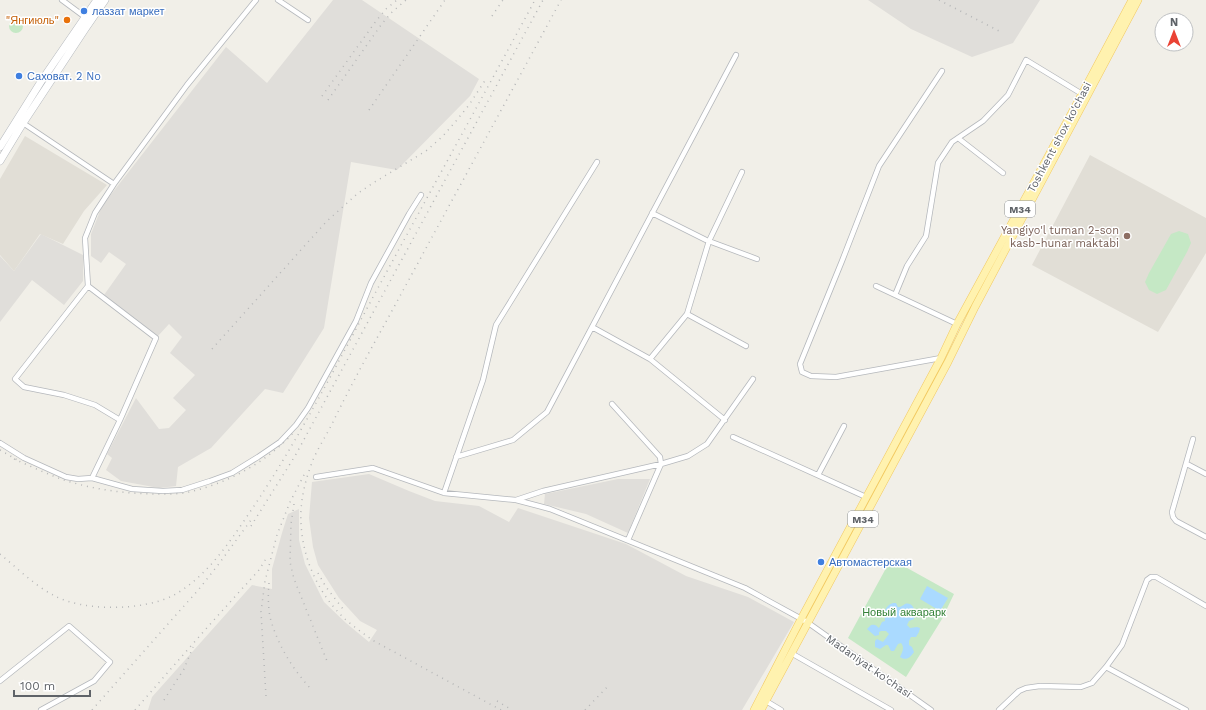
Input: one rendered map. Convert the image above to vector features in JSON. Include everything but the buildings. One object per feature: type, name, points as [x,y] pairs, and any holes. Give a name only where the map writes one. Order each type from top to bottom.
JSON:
[{"type":"main road","points":[[0,161],[20,121],[97,0]]},
{"type":"main road","points":[[0,147],[105,0]]},
{"type":"main road","name":"Toshkent shox ko'chasi","points":[[941,358],[957,324],[1132,0]]},
{"type":"main road","name":"Toshkent shox ko'chasi","points":[[804,620],[948,362],[975,307],[1138,0]]},
{"type":"main road","name":"M34","points":[[754,710],[804,620],[866,497],[941,358]]},
{"type":"main road","name":"M34","points":[[761,710],[791,653],[804,620]]},
{"type":"street","points":[[62,0],[85,17]]},
{"type":"street","points":[[120,420],[95,405],[64,395],[24,387],[15,379],[88,286],[86,238],[95,213],[114,184],[187,85],[256,0]]},
{"type":"street","points":[[278,0],[308,20]]},
{"type":"street","points":[[456,457],[513,440],[547,412],[736,55]]},
{"type":"street","points":[[895,295],[907,266],[926,236],[938,163],[952,142],[983,121],[1008,95],[1026,60],[1082,94]]},
{"type":"street","points":[[941,358],[836,377],[811,376],[802,372],[800,364],[879,166],[942,71]]},
{"type":"street","points":[[20,121],[114,184]]},
{"type":"street","points":[[958,138],[1003,173]]},
{"type":"street","points":[[444,493],[483,380],[496,325],[597,162]]},
{"type":"street","points":[[650,359],[687,314],[709,241],[742,172]]},
{"type":"street","points":[[0,444],[24,458],[66,477],[78,480],[92,478],[132,488],[163,491],[182,490],[232,473],[280,442],[296,425],[308,408],[356,321],[371,283],[421,195]]},
{"type":"street","points":[[652,213],[709,241],[757,260]]},
{"type":"street","points":[[88,286],[156,338],[120,420],[92,478]]},
{"type":"street","points":[[876,286],[957,324]]},
{"type":"street","points":[[687,314],[746,346]]},
{"type":"street","points":[[592,327],[650,359],[724,420]]},
{"type":"street","points":[[316,477],[373,468],[444,493],[516,500],[543,491],[661,464],[688,456],[707,444],[753,379]]},
{"type":"street","points":[[612,404],[660,457],[661,464],[628,540]]},
{"type":"street","points":[[818,475],[844,426]]},
{"type":"street","points":[[733,437],[866,497]]},
{"type":"street","points":[[1193,439],[1172,512],[1176,521],[1206,537]]},
{"type":"street","points":[[1187,464],[1206,474]]},
{"type":"street","name":"Madaniyat ko'chasi","points":[[516,500],[550,509],[745,588],[804,620],[931,710]]},
{"type":"street","points":[[999,710],[1019,691],[1026,688],[1040,686],[1080,687],[1092,683],[1122,645],[1148,580],[1151,577],[1156,577],[1206,606]]},
{"type":"street","points":[[0,681],[69,626],[110,662],[94,681],[41,710]]},
{"type":"street","points":[[791,653],[891,710]]},
{"type":"street","points":[[1106,667],[1186,710]]},
{"type":"street","points":[[766,701],[781,710]]},
{"type":"shaded area","points":[[333,0],[362,0],[479,79],[470,96],[397,170],[351,162],[324,328],[283,393],[265,389],[211,448],[178,467],[176,486],[159,488],[121,481],[106,470],[112,458],[107,454],[136,398],[159,429],[169,428],[186,410],[173,398],[195,375],[170,353],[182,337],[169,324],[158,336],[104,295],[126,264],[109,252],[101,263],[91,256],[91,234],[102,206],[226,47],[267,83]]},
{"type":"shaded area","points":[[868,0],[1040,0],[1013,43],[972,57],[911,29]]},
{"type":"shaded area","points":[[25,136],[107,185],[84,211],[63,244],[40,234],[14,271],[0,255],[0,179]]},
{"type":"shaded area","name":"Yangiyo'l tuman 2-son kasb-hunar maktabi","points":[[1090,155],[1206,218],[1206,253],[1158,332],[1032,265]]},
{"type":"shaded area","points":[[41,234],[83,255],[83,281],[64,305],[32,280],[0,322],[0,256],[14,271]]},
{"type":"shaded area","points":[[369,474],[435,501],[479,506],[509,522],[518,508],[626,544],[686,576],[748,597],[794,622],[742,710],[148,710],[152,697],[252,585],[272,589],[272,569],[288,514],[299,509],[299,540],[305,564],[324,602],[369,642],[377,630],[360,621],[339,598],[318,565],[313,547],[309,518],[312,482]]},
{"type":"shaded area","points":[[618,479],[650,479],[628,533],[586,514],[544,504],[545,494]]},
{"type":"green space","points":[[16,19],[21,21],[23,26],[21,31],[16,33],[11,31],[9,26],[11,21]]},
{"type":"green space","points":[[1179,231],[1188,234],[1191,243],[1166,290],[1157,294],[1149,290],[1145,282],[1171,234]]},
{"type":"green space","name":"Новый акварарк","points":[[891,559],[954,594],[942,619],[906,677],[848,638]]},
{"type":"water","points":[[927,586],[948,598],[940,611],[920,599]]},
{"type":"water","points":[[893,603],[896,603],[898,607],[905,604],[910,604],[914,608],[915,614],[914,619],[909,621],[907,625],[910,628],[920,628],[916,637],[911,637],[909,641],[909,645],[912,647],[914,652],[906,659],[900,657],[903,648],[901,643],[898,644],[894,651],[891,651],[888,645],[880,649],[875,647],[875,641],[877,639],[883,642],[889,634],[886,631],[881,631],[879,632],[879,635],[875,636],[867,629],[871,625],[875,625],[879,628],[882,622],[885,621],[886,608]]},
{"type":"railway","points":[[322,96],[376,21],[386,9],[397,0]]},
{"type":"railway","points":[[328,100],[381,25],[391,13],[406,0]]},
{"type":"railway","points":[[369,110],[445,0]]},
{"type":"railway","points":[[492,16],[503,0]]},
{"type":"railway","points":[[0,554],[32,581],[53,595],[66,601],[97,607],[130,607],[161,600],[174,595],[186,587],[208,568],[227,545],[269,484],[300,432],[535,0]]},
{"type":"railway","points":[[251,526],[295,456],[543,0]]},
{"type":"railway","points":[[501,710],[374,641],[355,628],[334,608],[317,583],[306,555],[301,525],[302,497],[317,451],[561,0]]},
{"type":"railway","points":[[939,0],[1001,32]]},
{"type":"railway","points":[[212,349],[326,222],[357,194],[426,151],[443,136],[469,105],[486,79]]},
{"type":"railway","points":[[14,459],[58,478],[112,491],[160,494],[184,493],[215,484],[244,471],[271,453],[294,432]]},
{"type":"railway","points":[[0,450],[19,461]]},
{"type":"railway","points":[[266,696],[261,612],[265,581],[277,535],[290,502],[305,473]]},
{"type":"railway","points":[[294,504],[291,524],[290,562],[294,579],[327,661]]},
{"type":"railway","points":[[92,710],[199,589],[251,520]]},
{"type":"railway","points":[[135,710],[259,570],[267,557]]},
{"type":"railway","points":[[318,573],[326,587],[343,609]]},
{"type":"railway","points":[[269,583],[269,613],[273,627],[291,664],[310,688]]},
{"type":"railway","points":[[164,700],[184,669],[193,647]]},
{"type":"railway","points":[[585,710],[610,684]]},
{"type":"railway","points":[[497,701],[512,710]]},
{"type":"place","name":"лаззат маркет","points":[[84,11]]},
{"type":"place","name":"\"Янгиюль\"","points":[[67,20]]},
{"type":"place","name":"Саховат. 2 No","points":[[19,76]]},
{"type":"place","name":"Yangiyo'l tuman 2-son kasb-hunar maktabi","points":[[1127,236]]},
{"type":"place","name":"Автомастерская","points":[[821,562]]}]
